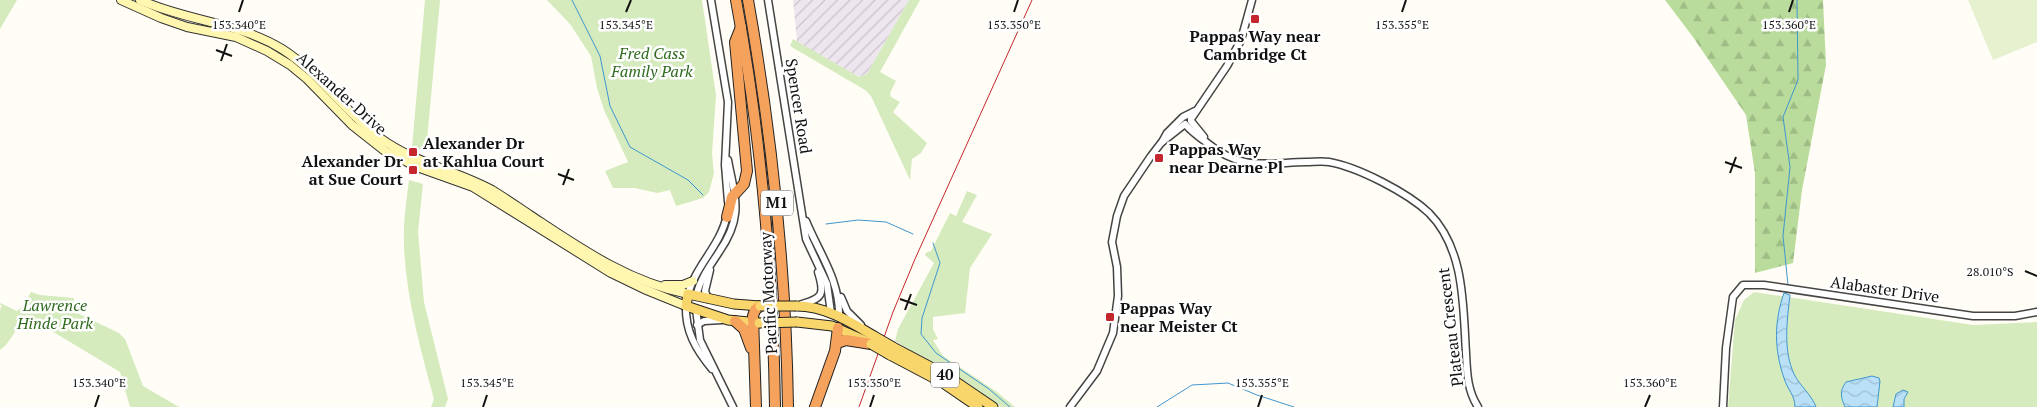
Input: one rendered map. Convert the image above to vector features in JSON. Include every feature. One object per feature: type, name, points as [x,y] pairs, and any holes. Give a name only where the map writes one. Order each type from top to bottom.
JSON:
[{"type":"highway","name":"Pacific Motorway","points":[[736,0],[760,156],[767,226],[774,324],[775,407]]},
{"type":"highway","name":"Pacific Motorway","points":[[748,0],[773,160],[781,252],[788,407]]},
{"type":"highway","points":[[727,218],[732,197],[745,183],[747,171],[735,42],[741,26]]},
{"type":"highway","points":[[756,407],[753,356],[756,323],[754,312],[760,306]]},
{"type":"highway","points":[[731,320],[744,329],[753,356]]},
{"type":"highway","points":[[815,407],[837,342],[838,328]]},
{"type":"highway","points":[[837,342],[872,338]]},
{"type":"main road","name":"Alexander Drive","points":[[121,0],[161,18],[187,27],[236,37],[267,51],[307,79],[352,125],[386,150],[417,167],[473,187],[611,273],[653,293],[696,309]]},
{"type":"main road","name":"Alexander Drive","points":[[140,0],[176,14],[250,33],[281,49],[314,74],[363,124],[395,148],[420,161],[468,178],[495,192],[593,256],[641,280],[692,295]]},
{"type":"main road","points":[[641,280],[674,286],[684,285],[693,281]]},
{"type":"main road","points":[[686,306],[692,295]]},
{"type":"main road","points":[[692,295],[696,309]]},
{"type":"main road","name":"40","points":[[692,295],[760,306],[812,307],[835,314],[978,407]]},
{"type":"main road","name":"40","points":[[696,309],[731,320],[756,323],[820,323],[872,338]]},
{"type":"main road","points":[[835,314],[838,328]]},
{"type":"main road","name":"40","points":[[892,351],[946,375],[993,407]]},
{"type":"street","points":[[692,295],[693,281],[721,235],[727,218],[728,201],[725,168],[728,102],[712,0]]},
{"type":"street","points":[[1070,406],[1097,371],[1113,333],[1118,296],[1112,242],[1117,216],[1124,196],[1167,133],[1187,121],[1200,107],[1227,66],[1242,40],[1252,0]]},
{"type":"street","name":"Spencer Road","points":[[769,1],[806,239],[827,284],[835,314]]},
{"type":"street","name":"Plateau Crescent","points":[[1187,121],[1212,148],[1225,156],[1244,163],[1328,162],[1350,168],[1400,192],[1415,201],[1430,214],[1445,234],[1454,254],[1462,292],[1468,383],[1478,407]]},
{"type":"street","points":[[692,295],[732,228],[736,193],[726,151]]},
{"type":"street","name":"Spencer Road","points":[[802,213],[836,285],[835,314]]},
{"type":"street","points":[[796,306],[816,300],[822,292],[820,278],[813,257]]},
{"type":"street","points":[[708,299],[705,290],[711,264]]},
{"type":"street","name":"Alabaster Drive","points":[[1723,407],[1726,348],[1734,295],[1743,285],[1749,284],[1973,316],[2015,316],[2037,312]]},
{"type":"street","points":[[836,285],[847,312],[872,338]]},
{"type":"street","points":[[686,306],[687,324],[693,343],[702,358],[718,376]]},
{"type":"street","points":[[696,309],[700,340],[733,407]]},
{"type":"street","points":[[697,325],[704,321],[731,320]]},
{"type":"shaded area","points":[[793,0],[909,0],[867,74],[859,77],[797,42]]},
{"type":"green space","points":[[0,0],[17,0],[0,29]]},
{"type":"green space","points":[[425,0],[440,0],[426,151],[412,147]]},
{"type":"green space","name":"Fred Cass Family Park","points":[[547,0],[702,0],[716,95],[712,154],[714,173],[709,192],[703,198],[676,206],[670,190],[657,193],[635,188],[613,188],[605,171],[628,162],[604,110],[597,88],[591,56],[570,24]]},
{"type":"green space","points":[[909,0],[920,0],[880,72],[896,81],[890,93],[891,97],[900,102],[893,112],[927,143],[921,153],[912,159],[910,180],[871,96],[865,90],[790,46],[793,39],[859,77],[867,74]]},
{"type":"green space","points":[[1665,0],[1823,0],[1826,65],[1802,190],[1793,263],[1755,273],[1755,173],[1746,115],[1693,37]]},
{"type":"green space","points":[[1968,0],[2037,0],[2037,42],[1993,60]]},
{"type":"green space","points":[[409,180],[423,184],[418,232],[424,302],[448,399],[445,407],[431,407],[434,399],[417,335],[409,291],[404,248],[404,226]]},
{"type":"green space","points":[[967,191],[977,195],[962,222],[992,234],[970,268],[965,313],[933,317],[933,329],[938,339],[933,340],[943,356],[997,392],[1015,407],[1001,407],[968,383],[895,341],[898,329],[934,263],[925,255],[931,251],[950,213],[956,216]]},
{"type":"green space","name":"Lawrence Hinde Park","points":[[31,292],[40,295],[74,298],[73,311],[119,333],[125,339],[143,386],[179,407],[130,407],[120,372],[35,321],[17,329],[6,345],[0,350],[0,310],[2,305],[0,303],[17,311],[23,306]]},
{"type":"green space","points":[[1754,292],[1973,325],[2037,322],[2037,407],[1728,407],[1735,320],[1744,300]]},
{"type":"water","points":[[1784,293],[1790,295],[1787,335],[1788,355],[1796,378],[1816,407],[1795,407],[1794,399],[1785,382],[1777,346],[1778,314]]},
{"type":"water","points":[[1872,376],[1879,378],[1880,381],[1877,407],[1845,407],[1841,394],[1846,382]]},
{"type":"water","points":[[1903,390],[1908,392],[1904,399],[1904,407],[1893,407],[1896,394]]},
{"type":"waterway","points":[[572,0],[600,56],[610,106],[630,147],[688,180],[703,195]]},
{"type":"waterway","points":[[1788,285],[1783,236],[1790,167],[1783,117],[1798,80],[1797,0]]},
{"type":"waterway","points":[[826,224],[858,220],[886,222],[913,234]]},
{"type":"waterway","points":[[933,243],[940,263],[922,318],[921,334],[936,353],[989,389],[1010,407]]},
{"type":"waterway","points":[[1157,407],[1192,385],[1228,383],[1294,407]]},
{"type":"railway","points":[[859,407],[893,312],[915,259],[1032,0]]},
{"type":"place","name":"Pappas Way near Cambridge Ct","points":[[1255,19]]},
{"type":"place","name":"Alexander Dr at Kahlua Court","points":[[413,152]]},
{"type":"place","name":"Pappas Way near Dearne Pl","points":[[1159,158]]},
{"type":"place","name":"Alexander Dr at Sue Court","points":[[413,170]]},
{"type":"place","name":"Pappas Way near Meister Ct","points":[[1110,317]]}]
